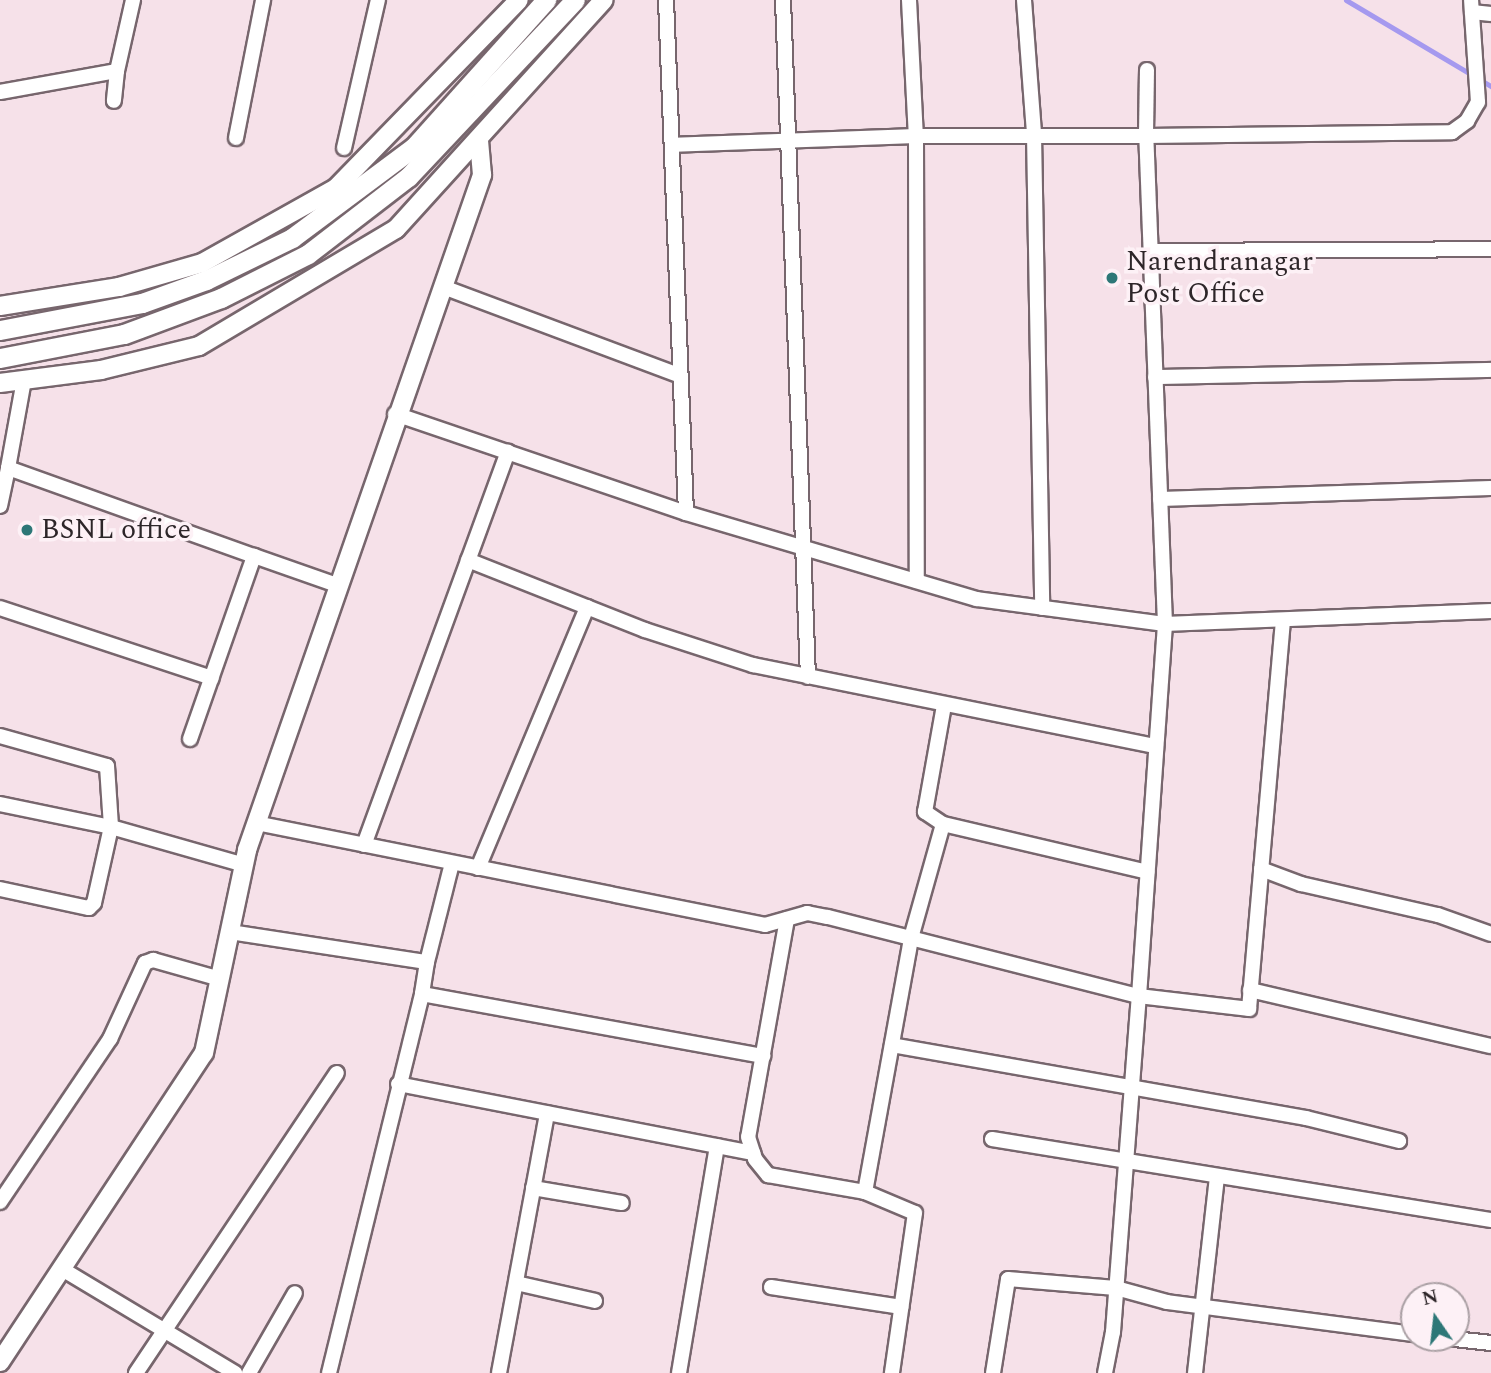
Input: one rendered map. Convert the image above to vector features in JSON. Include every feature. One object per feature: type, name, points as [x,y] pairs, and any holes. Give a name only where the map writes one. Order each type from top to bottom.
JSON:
[{"type":"main road","points":[[0,330],[142,303],[206,281],[292,238],[414,147],[546,0]]},
{"type":"main road","points":[[0,358],[124,334],[221,298],[308,254],[408,177],[575,0]]},
{"type":"street","points":[[114,101],[117,71],[133,0]]},
{"type":"street","points":[[236,138],[263,0]]},
{"type":"street","points":[[344,148],[378,0]]},
{"type":"street","points":[[0,306],[119,287],[202,263],[336,188],[519,0]]},
{"type":"street","points":[[0,383],[101,370],[199,346],[396,229],[480,142],[604,0]]},
{"type":"street","points":[[666,0],[675,145],[678,375],[686,513]]},
{"type":"street","points":[[783,0],[791,142],[808,677]]},
{"type":"street","points":[[909,0],[916,136],[917,581]]},
{"type":"street","points":[[1024,0],[1034,134],[1042,608]]},
{"type":"street","points":[[675,145],[1034,134],[1146,136],[1452,132],[1467,121],[1478,102],[1472,6],[1491,14]]},
{"type":"street","points":[[1105,1373],[1116,1288],[1165,624],[1146,136],[1147,70]]},
{"type":"street","points":[[0,92],[117,71]]},
{"type":"street","points":[[3,1352],[62,1269],[204,1053],[244,864],[256,823],[395,414],[482,175],[480,142]]},
{"type":"street","points":[[1151,251],[1491,249]]},
{"type":"street","points":[[443,287],[678,375]]},
{"type":"street","points":[[1155,377],[1491,370]]},
{"type":"street","points":[[0,506],[24,380]]},
{"type":"street","points":[[395,414],[686,513],[977,598],[1165,624],[1491,611]]},
{"type":"street","points":[[364,845],[508,452]]},
{"type":"street","points":[[8,468],[337,585]]},
{"type":"street","points":[[1160,499],[1491,488]]},
{"type":"street","points":[[190,739],[254,556]]},
{"type":"street","points":[[468,560],[587,607],[753,665],[1156,746]]},
{"type":"street","points":[[478,868],[587,607]]},
{"type":"street","points":[[0,608],[212,678]]},
{"type":"street","points":[[256,823],[765,925],[807,914],[1139,996],[1249,1009],[1283,620]]},
{"type":"street","points":[[944,705],[925,812],[943,824],[1147,872]]},
{"type":"street","points":[[0,736],[107,766],[111,827],[94,903],[89,908],[0,889]]},
{"type":"street","points":[[0,804],[111,827],[244,864]]},
{"type":"street","points":[[865,1192],[911,938],[943,824]]},
{"type":"street","points":[[329,1373],[452,863]]},
{"type":"street","points":[[1261,869],[1301,884],[1438,915],[1491,934]]},
{"type":"street","points":[[787,919],[748,1137],[753,1153],[768,1175],[865,1192],[915,1213],[892,1373]]},
{"type":"street","points":[[230,932],[427,962]]},
{"type":"street","points":[[0,1202],[110,1039],[145,963],[153,960],[220,979]]},
{"type":"street","points":[[1250,990],[1491,1046]]},
{"type":"street","points":[[422,993],[763,1056]]},
{"type":"street","points":[[892,1045],[1131,1090],[1306,1118],[1399,1141]]},
{"type":"street","points":[[136,1373],[337,1073]]},
{"type":"street","points":[[398,1084],[753,1153]]},
{"type":"street","points":[[499,1373],[547,1113]]},
{"type":"street","points":[[992,1139],[1126,1158],[1217,1176],[1491,1220]]},
{"type":"street","points":[[679,1373],[717,1146]]},
{"type":"street","points":[[1195,1373],[1217,1176]]},
{"type":"street","points":[[533,1188],[622,1203]]},
{"type":"street","points":[[62,1269],[235,1373]]},
{"type":"street","points":[[993,1373],[1008,1279],[1116,1288],[1202,1306],[1400,1332]]},
{"type":"street","points":[[516,1283],[595,1301]]},
{"type":"street","points":[[771,1287],[901,1307]]},
{"type":"street","points":[[249,1373],[295,1293]]},
{"type":"street","points":[[1470,1341],[1491,1343]]},
{"type":"waterway","points":[[1346,0],[1491,86]]},
{"type":"place","name":"Narendranagar Post Office","points":[[1112,278]]},
{"type":"place","name":"BSNL office","points":[[27,530]]}]
